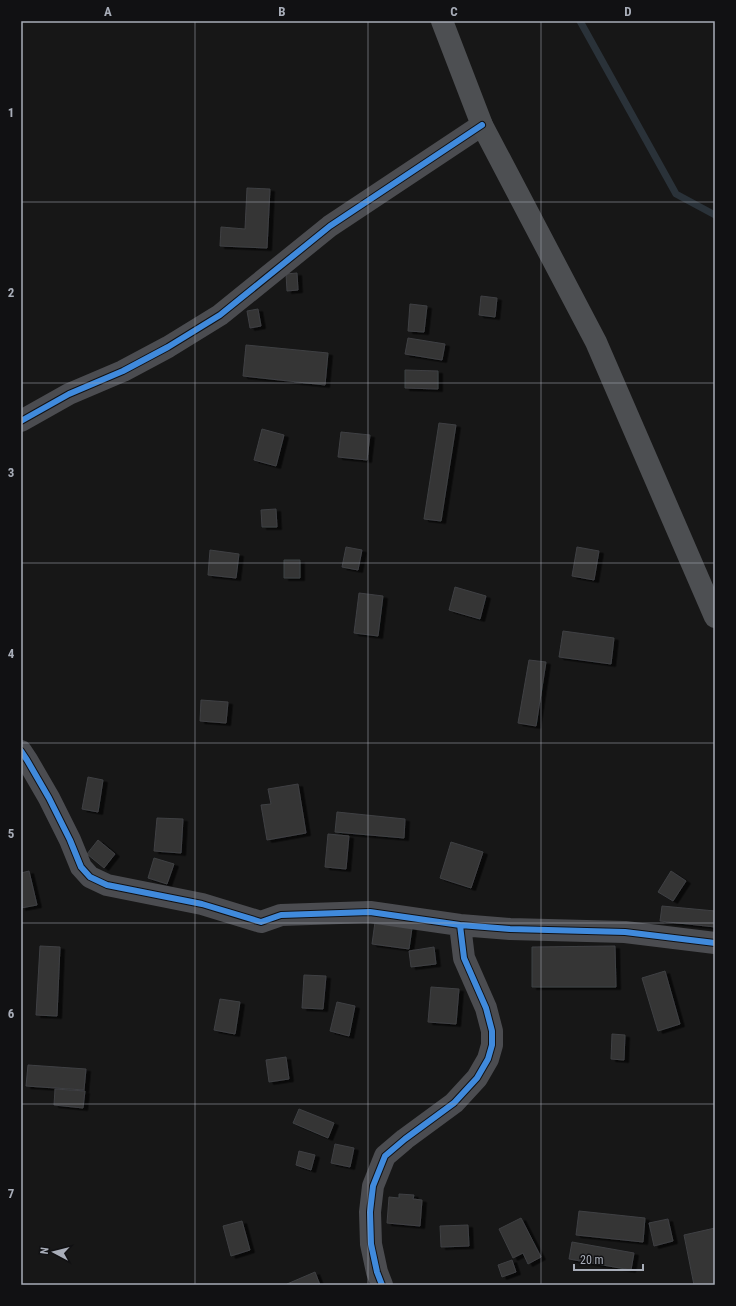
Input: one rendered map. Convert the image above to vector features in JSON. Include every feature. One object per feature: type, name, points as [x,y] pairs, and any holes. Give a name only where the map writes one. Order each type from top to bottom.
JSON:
[{"type":"main road","points":[[442,21],[482,125],[596,342],[715,617]]},
{"type":"street","points":[[21,421],[69,394],[123,371],[168,347],[220,315],[330,226],[482,125]]},
{"type":"street","points":[[21,751],[56,812],[81,867],[90,877],[107,885],[202,904],[261,922],[281,915],[370,912],[460,925],[510,929],[625,932],[715,943]]},
{"type":"street","points":[[382,1285],[377,1272],[371,1244],[370,1212],[373,1186],[385,1156],[405,1139],[454,1103],[477,1078],[488,1059],[492,1045],[492,1031],[486,1008],[464,958],[460,925]]},
{"type":"building","points":[[247,188],[270,189],[267,248],[220,246],[221,227],[245,229]]},
{"type":"building","points":[[297,273],[298,290],[287,291],[286,274]]},
{"type":"building","points":[[481,296],[497,298],[495,317],[479,315]]},
{"type":"building","points":[[410,304],[427,306],[424,332],[408,331]]},
{"type":"building","points":[[258,309],[261,326],[250,328],[247,311]]},
{"type":"building","points":[[408,338],[445,344],[442,360],[405,354]]},
{"type":"building","points":[[246,345],[328,353],[325,385],[243,376]]},
{"type":"building","points":[[405,370],[438,371],[438,389],[405,388]]},
{"type":"building","points":[[439,423],[456,425],[441,521],[424,519]]},
{"type":"building","points":[[262,429],[284,435],[276,466],[254,460]]},
{"type":"building","points":[[341,432],[370,435],[367,460],[338,457]]},
{"type":"building","points":[[276,509],[277,527],[262,527],[261,510]]},
{"type":"building","points":[[346,547],[362,550],[358,570],[342,567]]},
{"type":"building","points":[[577,547],[599,551],[594,580],[572,576]]},
{"type":"building","points":[[210,550],[239,554],[236,578],[208,575]]},
{"type":"building","points":[[284,560],[300,560],[300,578],[284,578]]},
{"type":"building","points":[[455,587],[486,596],[480,619],[449,610]]},
{"type":"building","points":[[359,593],[383,596],[378,636],[354,633]]},
{"type":"building","points":[[563,631],[614,638],[611,664],[559,657]]},
{"type":"building","points":[[529,660],[546,662],[536,726],[518,723]]},
{"type":"building","points":[[201,700],[228,702],[226,723],[200,721]]},
{"type":"building","points":[[88,777],[103,780],[98,812],[82,809]]},
{"type":"building","points":[[298,784],[306,833],[267,840],[261,805],[271,804],[268,789]]},
{"type":"building","points":[[337,812],[405,819],[404,838],[335,832]]},
{"type":"building","points":[[157,818],[183,819],[181,853],[154,851]]},
{"type":"building","points":[[328,834],[349,836],[346,869],[325,867]]},
{"type":"building","points":[[98,840],[115,854],[104,868],[87,854]]},
{"type":"building","points":[[451,842],[483,852],[471,888],[440,878]]},
{"type":"building","points":[[154,858],[174,864],[167,884],[148,878]]},
{"type":"building","points":[[29,871],[37,905],[21,908],[21,873]]},
{"type":"building","points":[[671,871],[686,881],[673,901],[658,892]]},
{"type":"building","points":[[662,906],[715,911],[715,927],[660,921]]},
{"type":"building","points":[[375,922],[412,928],[409,949],[372,944]]},
{"type":"building","points":[[40,946],[60,947],[57,1016],[36,1015]]},
{"type":"building","points":[[615,946],[616,987],[532,987],[532,947]]},
{"type":"building","points":[[434,947],[436,964],[411,967],[409,951]]},
{"type":"building","points":[[665,971],[680,1024],[658,1031],[642,978]]},
{"type":"building","points":[[304,975],[326,976],[323,1009],[302,1008]]},
{"type":"building","points":[[431,987],[459,989],[456,1024],[428,1022]]},
{"type":"building","points":[[220,999],[240,1002],[235,1034],[214,1030]]},
{"type":"building","points":[[337,1002],[355,1006],[349,1036],[330,1031]]},
{"type":"building","points":[[612,1034],[625,1035],[624,1060],[611,1059]]},
{"type":"building","points":[[286,1057],[289,1079],[269,1082],[266,1060]]},
{"type":"building","points":[[28,1065],[86,1069],[84,1090],[26,1086]]},
{"type":"building","points":[[55,1089],[85,1091],[83,1108],[54,1105]]},
{"type":"building","points":[[299,1109],[334,1123],[328,1138],[293,1123]]},
{"type":"building","points":[[335,1144],[354,1148],[350,1167],[331,1163]]},
{"type":"building","points":[[299,1151],[315,1155],[311,1170],[296,1165]]},
{"type":"building","points":[[399,1194],[414,1195],[413,1199],[422,1200],[420,1226],[387,1223],[389,1197],[399,1198]]},
{"type":"building","points":[[579,1211],[645,1218],[643,1242],[576,1235]]},
{"type":"building","points":[[521,1218],[541,1257],[528,1264],[523,1253],[513,1258],[499,1229]]},
{"type":"building","points":[[668,1219],[673,1241],[654,1246],[649,1223]]},
{"type":"building","points":[[242,1221],[250,1250],[231,1256],[223,1226]]},
{"type":"building","points":[[468,1225],[469,1246],[441,1247],[440,1226]]},
{"type":"building","points":[[715,1228],[715,1285],[694,1285],[684,1235]]},
{"type":"building","points":[[572,1242],[634,1253],[631,1270],[569,1259]]},
{"type":"building","points":[[512,1260],[516,1272],[502,1277],[498,1265]]},
{"type":"building","points":[[315,1272],[320,1285],[287,1285],[287,1284]]},
{"type":"waterway","points":[[580,21],[676,194],[715,215]]},
{"type":"cycle path","points":[[21,421],[69,394],[123,371],[168,347],[220,315],[330,226],[482,125]]},
{"type":"cycle path","points":[[21,751],[49,798],[70,840],[81,867],[90,877],[107,885],[202,904],[261,922],[281,915],[370,912],[460,925],[510,929],[625,932],[715,943]]},
{"type":"cycle path","points":[[382,1285],[377,1272],[371,1244],[370,1212],[373,1186],[385,1156],[405,1139],[454,1103],[477,1078],[488,1059],[492,1045],[492,1031],[486,1008],[464,958],[460,925]]}]
